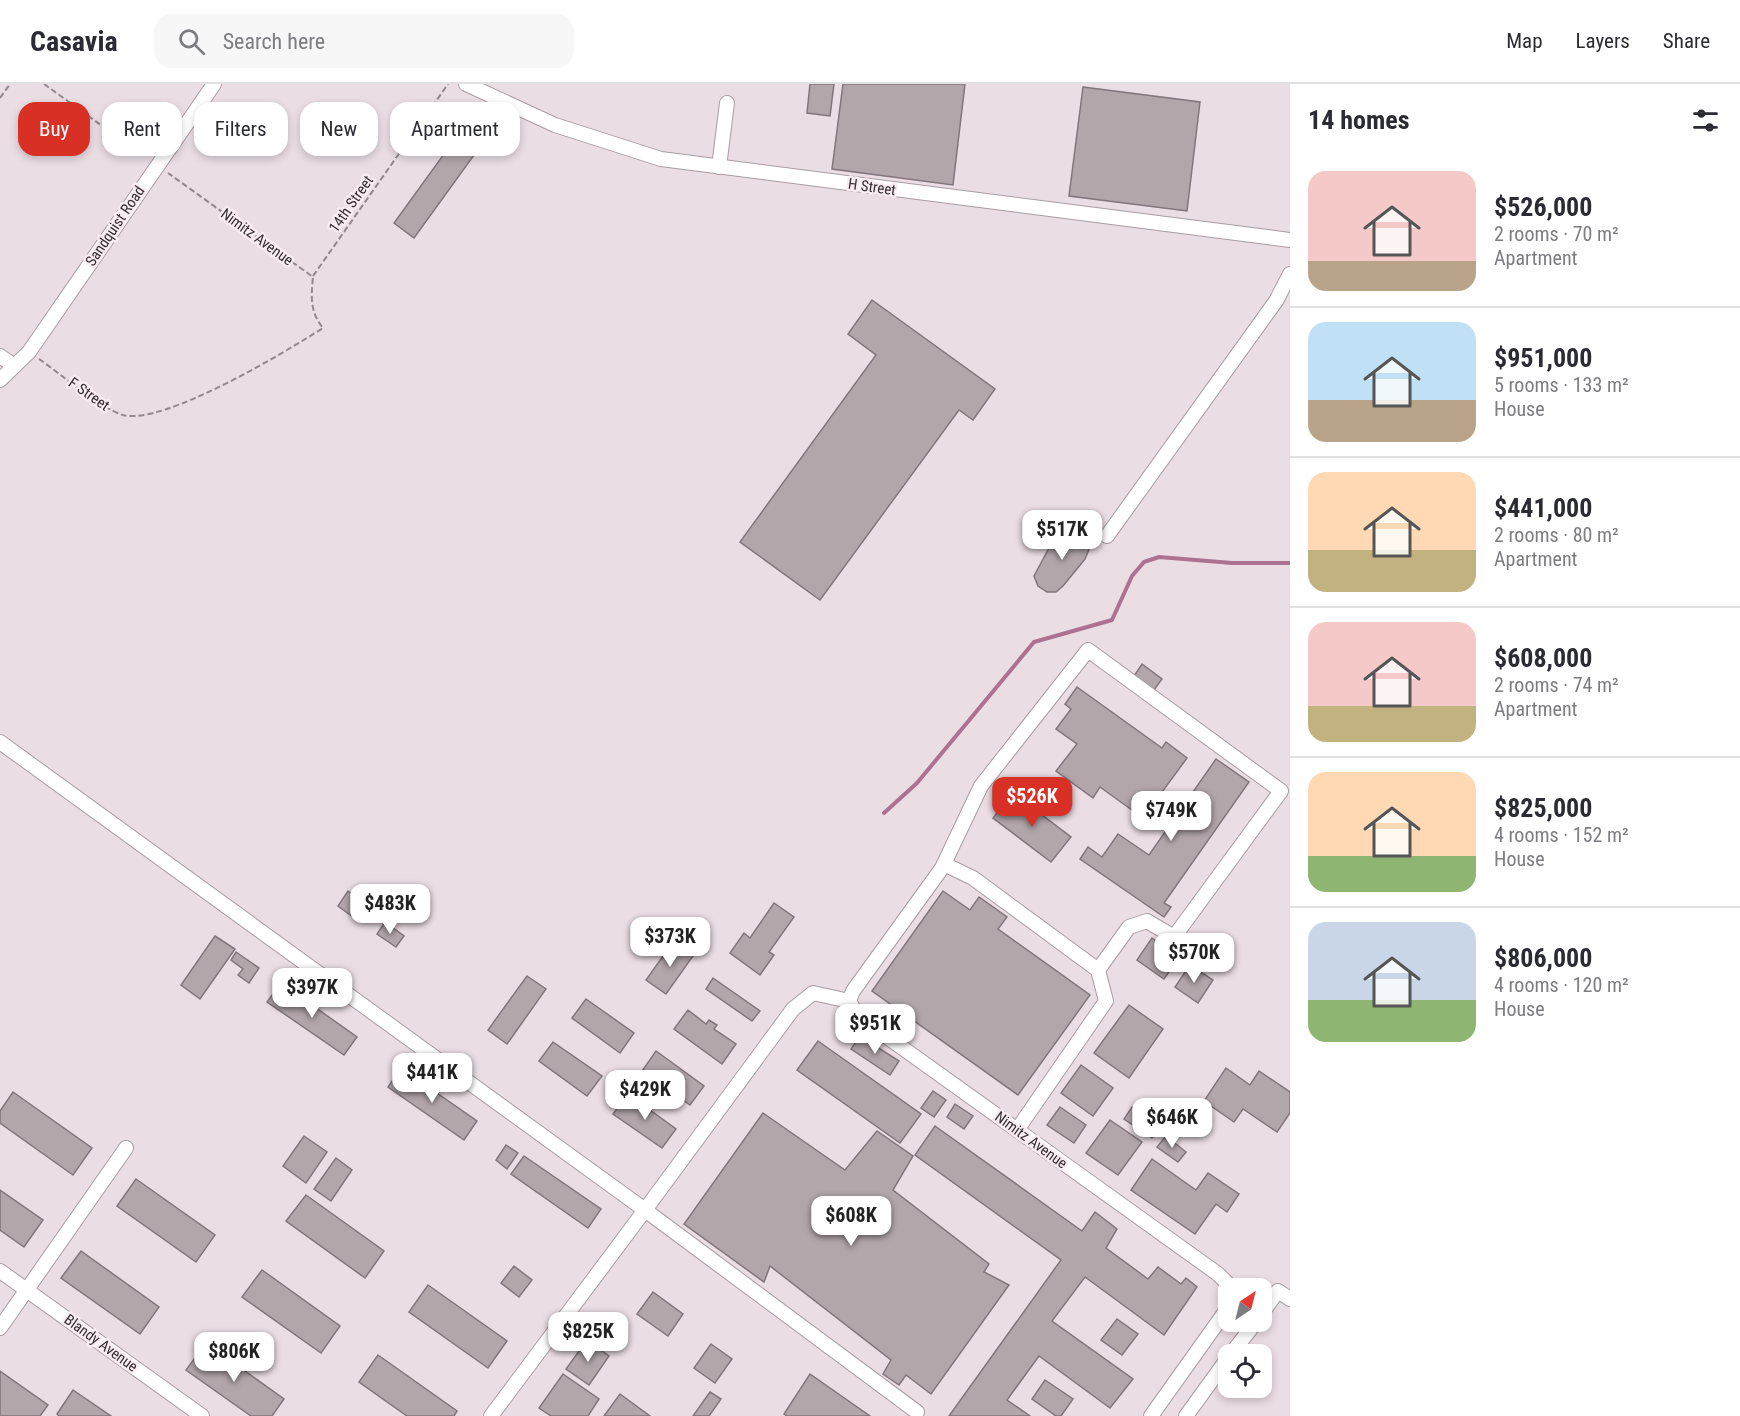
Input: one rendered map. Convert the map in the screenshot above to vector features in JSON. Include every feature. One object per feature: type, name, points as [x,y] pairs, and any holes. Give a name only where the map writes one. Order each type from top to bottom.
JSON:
[{"type":"street","name":"Sandquist Road","points":[[0,380],[29,352],[214,84]]},
{"type":"street","name":"H Street","points":[[466,84],[555,125],[646,156],[1290,240]]},
{"type":"street","points":[[719,167],[727,103]]},
{"type":"street","points":[[1107,536],[1276,301],[1290,274]]},
{"type":"street","points":[[0,356],[13,365]]},
{"type":"street","name":"Sandquist Road","points":[[0,390],[13,365]]},
{"type":"street","points":[[491,1416],[793,1009],[813,993],[849,1001],[853,992],[944,864],[981,786],[1088,650],[1281,791],[1174,937],[1147,921],[1129,927],[1098,970]]},
{"type":"street","points":[[0,742],[645,1210],[917,1412]]},
{"type":"street","points":[[944,864],[973,878],[1098,970],[1106,1001],[1017,1130]]},
{"type":"street","name":"Nimitz Avenue","points":[[849,1001],[858,1016],[1222,1278]]},
{"type":"street","points":[[0,1328],[126,1148]]},
{"type":"street","name":"Blandy Avenue","points":[[0,1271],[202,1416]]},
{"type":"street","points":[[1272,1299],[1278,1291],[1290,1299]]},
{"type":"street","points":[[1151,1416],[1218,1322]]},
{"type":"street","points":[[1239,1344],[1248,1332]]},
{"type":"street","points":[[1186,1416],[1218,1373]]},
{"type":"path","points":[[0,98],[10,84]]},
{"type":"path","points":[[44,84],[102,126]]},
{"type":"path","name":"14th Street","points":[[313,277],[448,84]]},
{"type":"path","name":"Nimitz Avenue","points":[[156,165],[313,277]]},
{"type":"path","name":"F Street","points":[[29,352],[113,411],[138,416],[193,400],[281,355],[323,328],[316,319],[311,301],[313,277]]},
{"type":"building","points":[[810,84],[834,84],[830,116],[807,113]]},
{"type":"building","points":[[843,84],[965,84],[953,185],[832,169]]},
{"type":"building","points":[[1083,87],[1200,102],[1187,211],[1069,196]]},
{"type":"building","points":[[443,156],[473,156],[414,238],[394,223]]},
{"type":"building","points":[[872,300],[995,389],[973,420],[959,410],[820,600],[740,542],[876,355],[848,334]]},
{"type":"building","points":[[1068,529],[1087,537],[1090,547],[1085,559],[1063,586],[1056,592],[1047,592],[1038,586],[1034,576],[1049,548]]},
{"type":"building","points":[[1142,664],[1162,679],[1154,690],[1134,676]]},
{"type":"building","points":[[1077,687],[1162,748],[1166,742],[1187,758],[1143,818],[1100,787],[1093,798],[1056,771],[1077,744],[1056,729],[1071,709],[1065,704]]},
{"type":"building","points":[[1216,759],[1249,782],[1164,903],[1171,907],[1164,917],[1080,859],[1088,847],[1102,857],[1118,834],[1149,855]]},
{"type":"building","points":[[1013,793],[1071,837],[1051,862],[993,818]]},
{"type":"building","points":[[348,891],[368,905],[357,920],[338,906]]},
{"type":"building","points":[[943,891],[970,910],[979,897],[1007,917],[998,929],[1090,995],[1018,1095],[872,991]]},
{"type":"building","points":[[774,903],[794,917],[769,952],[774,955],[760,975],[730,953],[744,933],[750,938]]},
{"type":"building","points":[[385,922],[404,936],[396,947],[377,934]]},
{"type":"building","points":[[215,936],[235,949],[200,999],[181,985]]},
{"type":"building","points":[[1152,938],[1179,958],[1164,979],[1137,960]]},
{"type":"building","points":[[673,942],[693,956],[666,994],[646,980]]},
{"type":"building","points":[[236,952],[259,968],[249,983],[238,975],[243,969],[231,960]]},
{"type":"building","points":[[1190,965],[1213,980],[1198,1003],[1175,987]]},
{"type":"building","points":[[527,976],[546,989],[507,1044],[488,1030]]},
{"type":"building","points":[[713,978],[760,1011],[752,1021],[706,989]]},
{"type":"building","points":[[281,983],[357,1037],[344,1055],[267,1002]]},
{"type":"building","points":[[586,999],[634,1033],[620,1053],[572,1018]]},
{"type":"building","points":[[1129,1005],[1163,1029],[1129,1078],[1094,1053]]},
{"type":"building","points":[[688,1010],[706,1024],[709,1020],[717,1025],[714,1029],[736,1044],[722,1064],[674,1029]]},
{"type":"building","points":[[860,1036],[899,1061],[890,1075],[851,1049]]},
{"type":"building","points":[[818,1041],[921,1114],[900,1143],[797,1070]]},
{"type":"building","points":[[553,1042],[602,1076],[587,1096],[539,1061]]},
{"type":"building","points":[[656,1051],[704,1086],[690,1105],[642,1071]]},
{"type":"building","points":[[1081,1065],[1113,1088],[1093,1116],[1061,1093]]},
{"type":"building","points":[[401,1068],[477,1121],[464,1140],[388,1087]]},
{"type":"building","points":[[1226,1068],[1250,1085],[1259,1071],[1290,1092],[1290,1113],[1277,1132],[1243,1109],[1234,1122],[1204,1101]]},
{"type":"building","points":[[933,1091],[946,1100],[934,1117],[921,1108]]},
{"type":"building","points":[[13,1092],[92,1148],[73,1175],[0,1123],[0,1111]]},
{"type":"building","points":[[628,1094],[676,1129],[662,1148],[613,1114]]},
{"type":"building","points":[[955,1104],[973,1116],[964,1129],[947,1117]]},
{"type":"building","points":[[1060,1107],[1086,1125],[1074,1143],[1047,1125]]},
{"type":"building","points":[[1132,1107],[1161,1126],[1152,1138],[1124,1119]]},
{"type":"building","points":[[763,1113],[845,1170],[877,1131],[913,1156],[893,1190],[989,1264],[984,1272],[1009,1285],[931,1394],[906,1375],[899,1385],[883,1374],[891,1360],[770,1266],[764,1282],[684,1224]]},
{"type":"building","points":[[1110,1120],[1142,1142],[1118,1175],[1086,1153]]},
{"type":"building","points":[[935,1126],[1082,1231],[1095,1212],[1117,1229],[1106,1248],[1148,1279],[1158,1267],[1181,1284],[1186,1278],[1197,1287],[1164,1335],[1085,1277],[1052,1321],[1133,1379],[1110,1408],[1039,1356],[1007,1400],[1030,1416],[949,1416],[1061,1260],[915,1155]]},
{"type":"building","points":[[304,1136],[327,1152],[306,1183],[283,1166]]},
{"type":"building","points":[[1166,1136],[1186,1152],[1178,1162],[1157,1147]]},
{"type":"building","points":[[506,1145],[518,1153],[507,1169],[496,1160]]},
{"type":"building","points":[[524,1156],[601,1209],[588,1228],[511,1174]]},
{"type":"building","points":[[336,1158],[352,1170],[331,1201],[314,1189]]},
{"type":"building","points":[[1152,1159],[1196,1190],[1208,1173],[1239,1194],[1227,1212],[1216,1204],[1195,1234],[1131,1190]]},
{"type":"building","points":[[136,1179],[215,1235],[196,1262],[117,1206]]},
{"type":"building","points":[[0,1190],[43,1220],[24,1247],[0,1230]]},
{"type":"building","points":[[306,1195],[384,1251],[365,1278],[286,1221]]},
{"type":"building","points":[[81,1251],[159,1307],[140,1334],[61,1278]]},
{"type":"building","points":[[514,1266],[532,1280],[519,1297],[501,1283]]},
{"type":"building","points":[[262,1270],[340,1326],[321,1353],[242,1297]]},
{"type":"building","points":[[428,1285],[507,1341],[488,1368],[409,1312]]},
{"type":"building","points":[[653,1292],[683,1314],[668,1336],[637,1314]]},
{"type":"building","points":[[1117,1319],[1138,1334],[1122,1355],[1101,1340]]},
{"type":"building","points":[[587,1340],[609,1356],[589,1385],[566,1369]]},
{"type":"building","points":[[206,1343],[284,1399],[272,1416],[251,1416],[186,1370]]},
{"type":"building","points":[[711,1344],[732,1359],[715,1383],[694,1368]]},
{"type":"building","points":[[378,1355],[457,1411],[454,1416],[407,1416],[359,1382]]},
{"type":"building","points":[[0,1371],[48,1405],[40,1416],[0,1416]]},
{"type":"building","points":[[563,1374],[599,1399],[588,1416],[551,1416],[539,1408]]},
{"type":"building","points":[[810,1374],[870,1416],[787,1416],[784,1414]]},
{"type":"building","points":[[1045,1380],[1073,1399],[1061,1416],[1056,1416],[1032,1399]]},
{"type":"building","points":[[73,1390],[111,1416],[59,1416],[57,1414]]},
{"type":"building","points":[[710,1392],[721,1399],[709,1416],[693,1416]]},
{"type":"building","points":[[620,1394],[650,1416],[604,1416]]},
{"type":"waterway","points":[[884,813],[917,783],[1034,642],[1112,620],[1132,576],[1144,562],[1159,557],[1232,563],[1290,563]]}]
